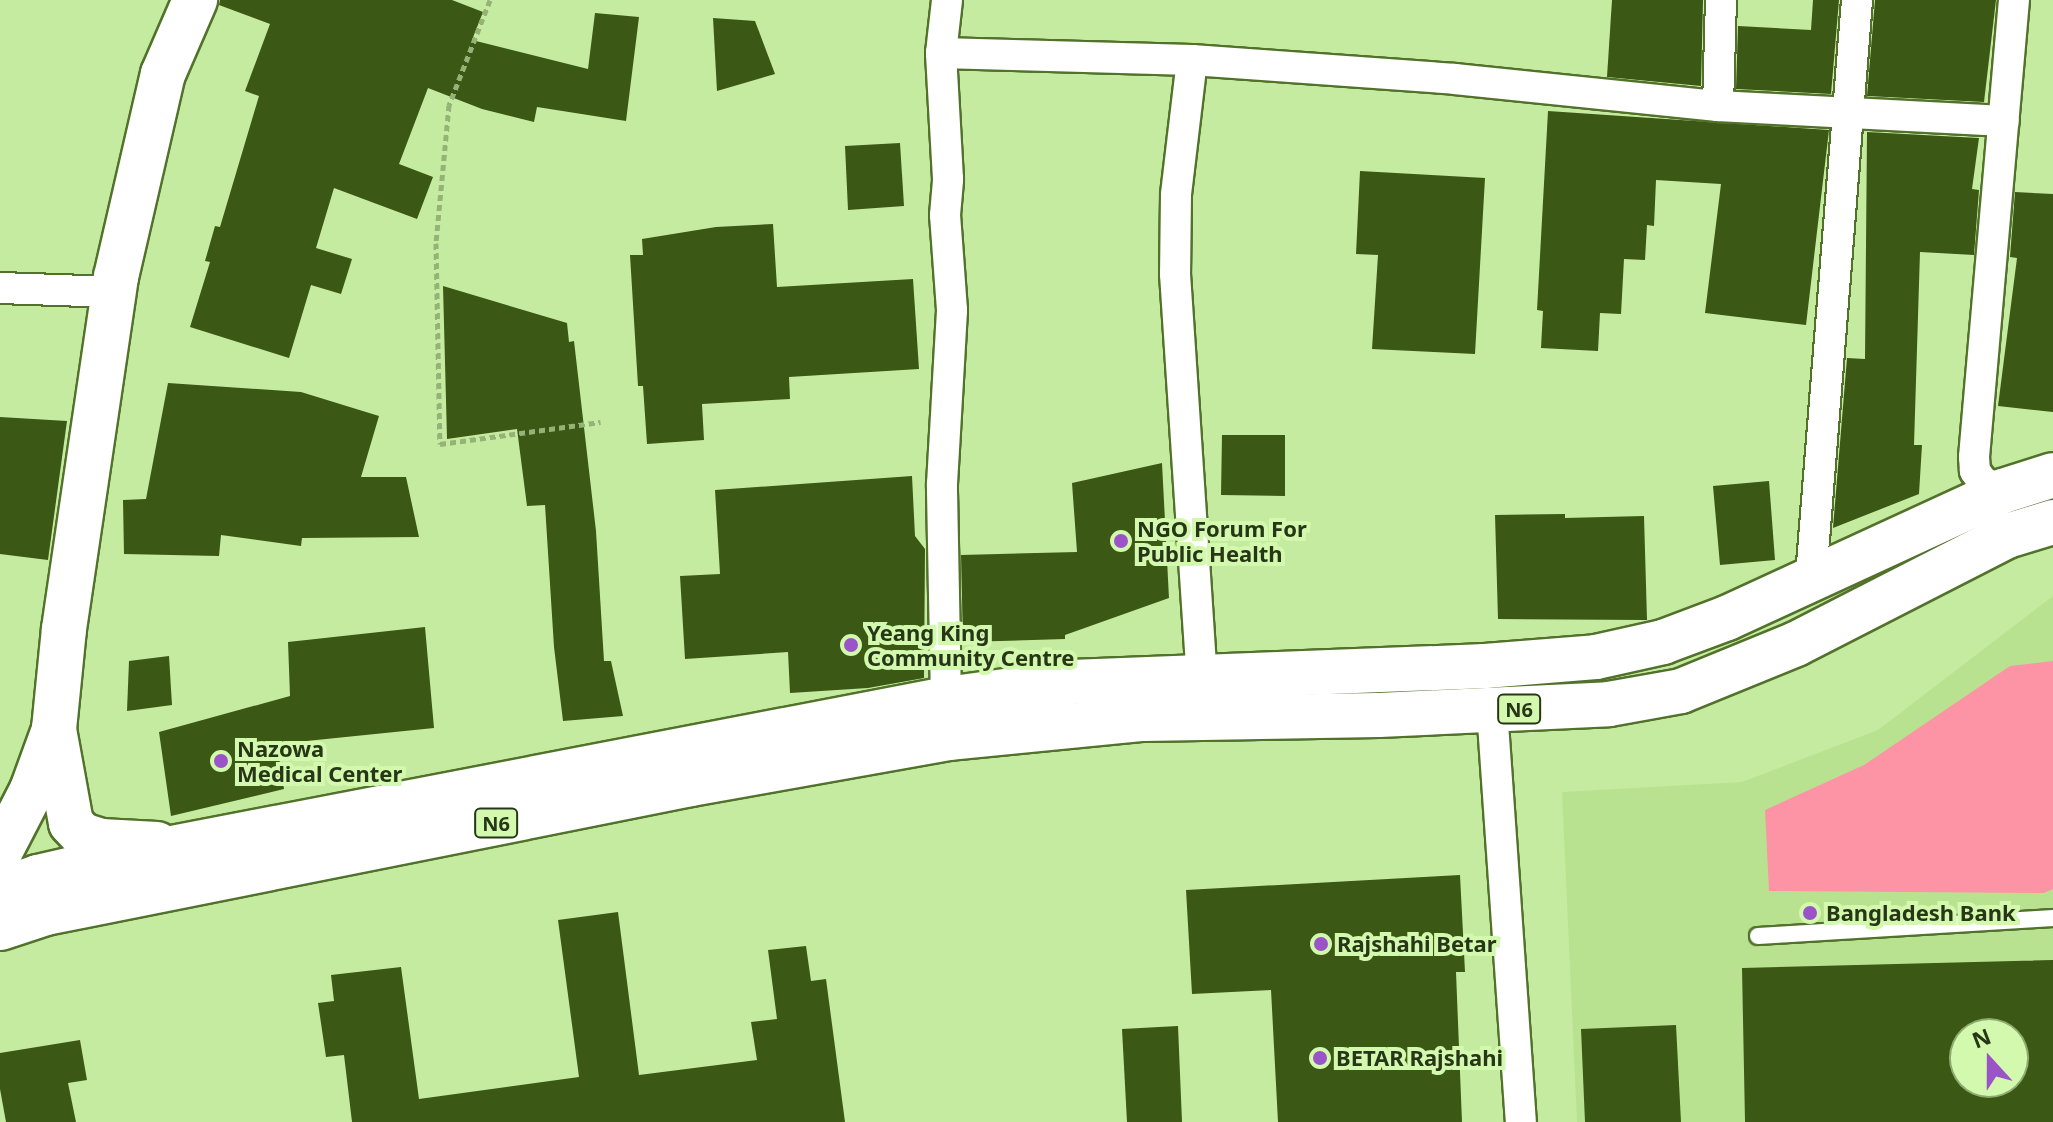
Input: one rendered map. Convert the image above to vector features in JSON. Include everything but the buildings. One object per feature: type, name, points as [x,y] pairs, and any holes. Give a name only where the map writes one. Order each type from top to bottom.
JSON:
[{"type":"main road","points":[[0,852],[32,790],[54,729],[64,629],[113,292],[163,74],[195,0]]},
{"type":"main road","name":"N6","points":[[0,890],[38,877],[183,845],[946,699],[1071,682],[1485,666],[1596,657],[1663,642],[1727,618],[2003,491],[2053,475]]},
{"type":"main road","name":"N6","points":[[0,928],[61,909],[691,784],[948,738],[1143,719],[1379,715],[1609,704],[1681,691],[1796,644],[2007,536],[2053,522]]},
{"type":"main road","points":[[54,729],[71,823],[82,835],[101,841],[183,845]]},
{"type":"street","points":[[946,699],[942,484],[952,310],[945,215],[948,179],[941,53],[947,0]]},
{"type":"street","points":[[1718,106],[1721,0]]},
{"type":"street","points":[[1811,577],[1857,0]]},
{"type":"street","points":[[2003,491],[1983,482],[1975,471],[1974,457],[2014,0]]},
{"type":"street","points":[[941,53],[1192,60],[1455,79],[1718,106],[2004,121]]},
{"type":"street","points":[[1192,60],[1176,195],[1175,274],[1202,676]]},
{"type":"street","points":[[0,288],[113,292]]},
{"type":"street","points":[[1492,709],[1521,1122]]},
{"type":"lane","points":[[1758,936],[2053,918]]},
{"type":"path","points":[[490,0],[449,105],[436,243],[440,444],[601,422]]},
{"type":"shaded area","name":"Bangladesh Bank","points":[[2053,596],[2053,1122],[1577,1122],[1562,792],[1742,782],[1878,730]]},
{"type":"shaded area","points":[[2053,661],[2053,889],[2044,893],[1769,891],[1765,810],[1864,765],[2010,666]]},
{"type":"place","name":"NGO Forum For Public Health","points":[[1121,541]]},
{"type":"place","name":"Yeang King Community Centre","points":[[851,645]]},
{"type":"place","name":"Nazowa Medical Center","points":[[221,761]]},
{"type":"place","name":"Bangladesh Bank","points":[[1810,913]]},
{"type":"place","name":"Rajshahi Betar","points":[[1321,944]]},
{"type":"place","name":"BETAR Rajshahi","points":[[1320,1058]]}]
